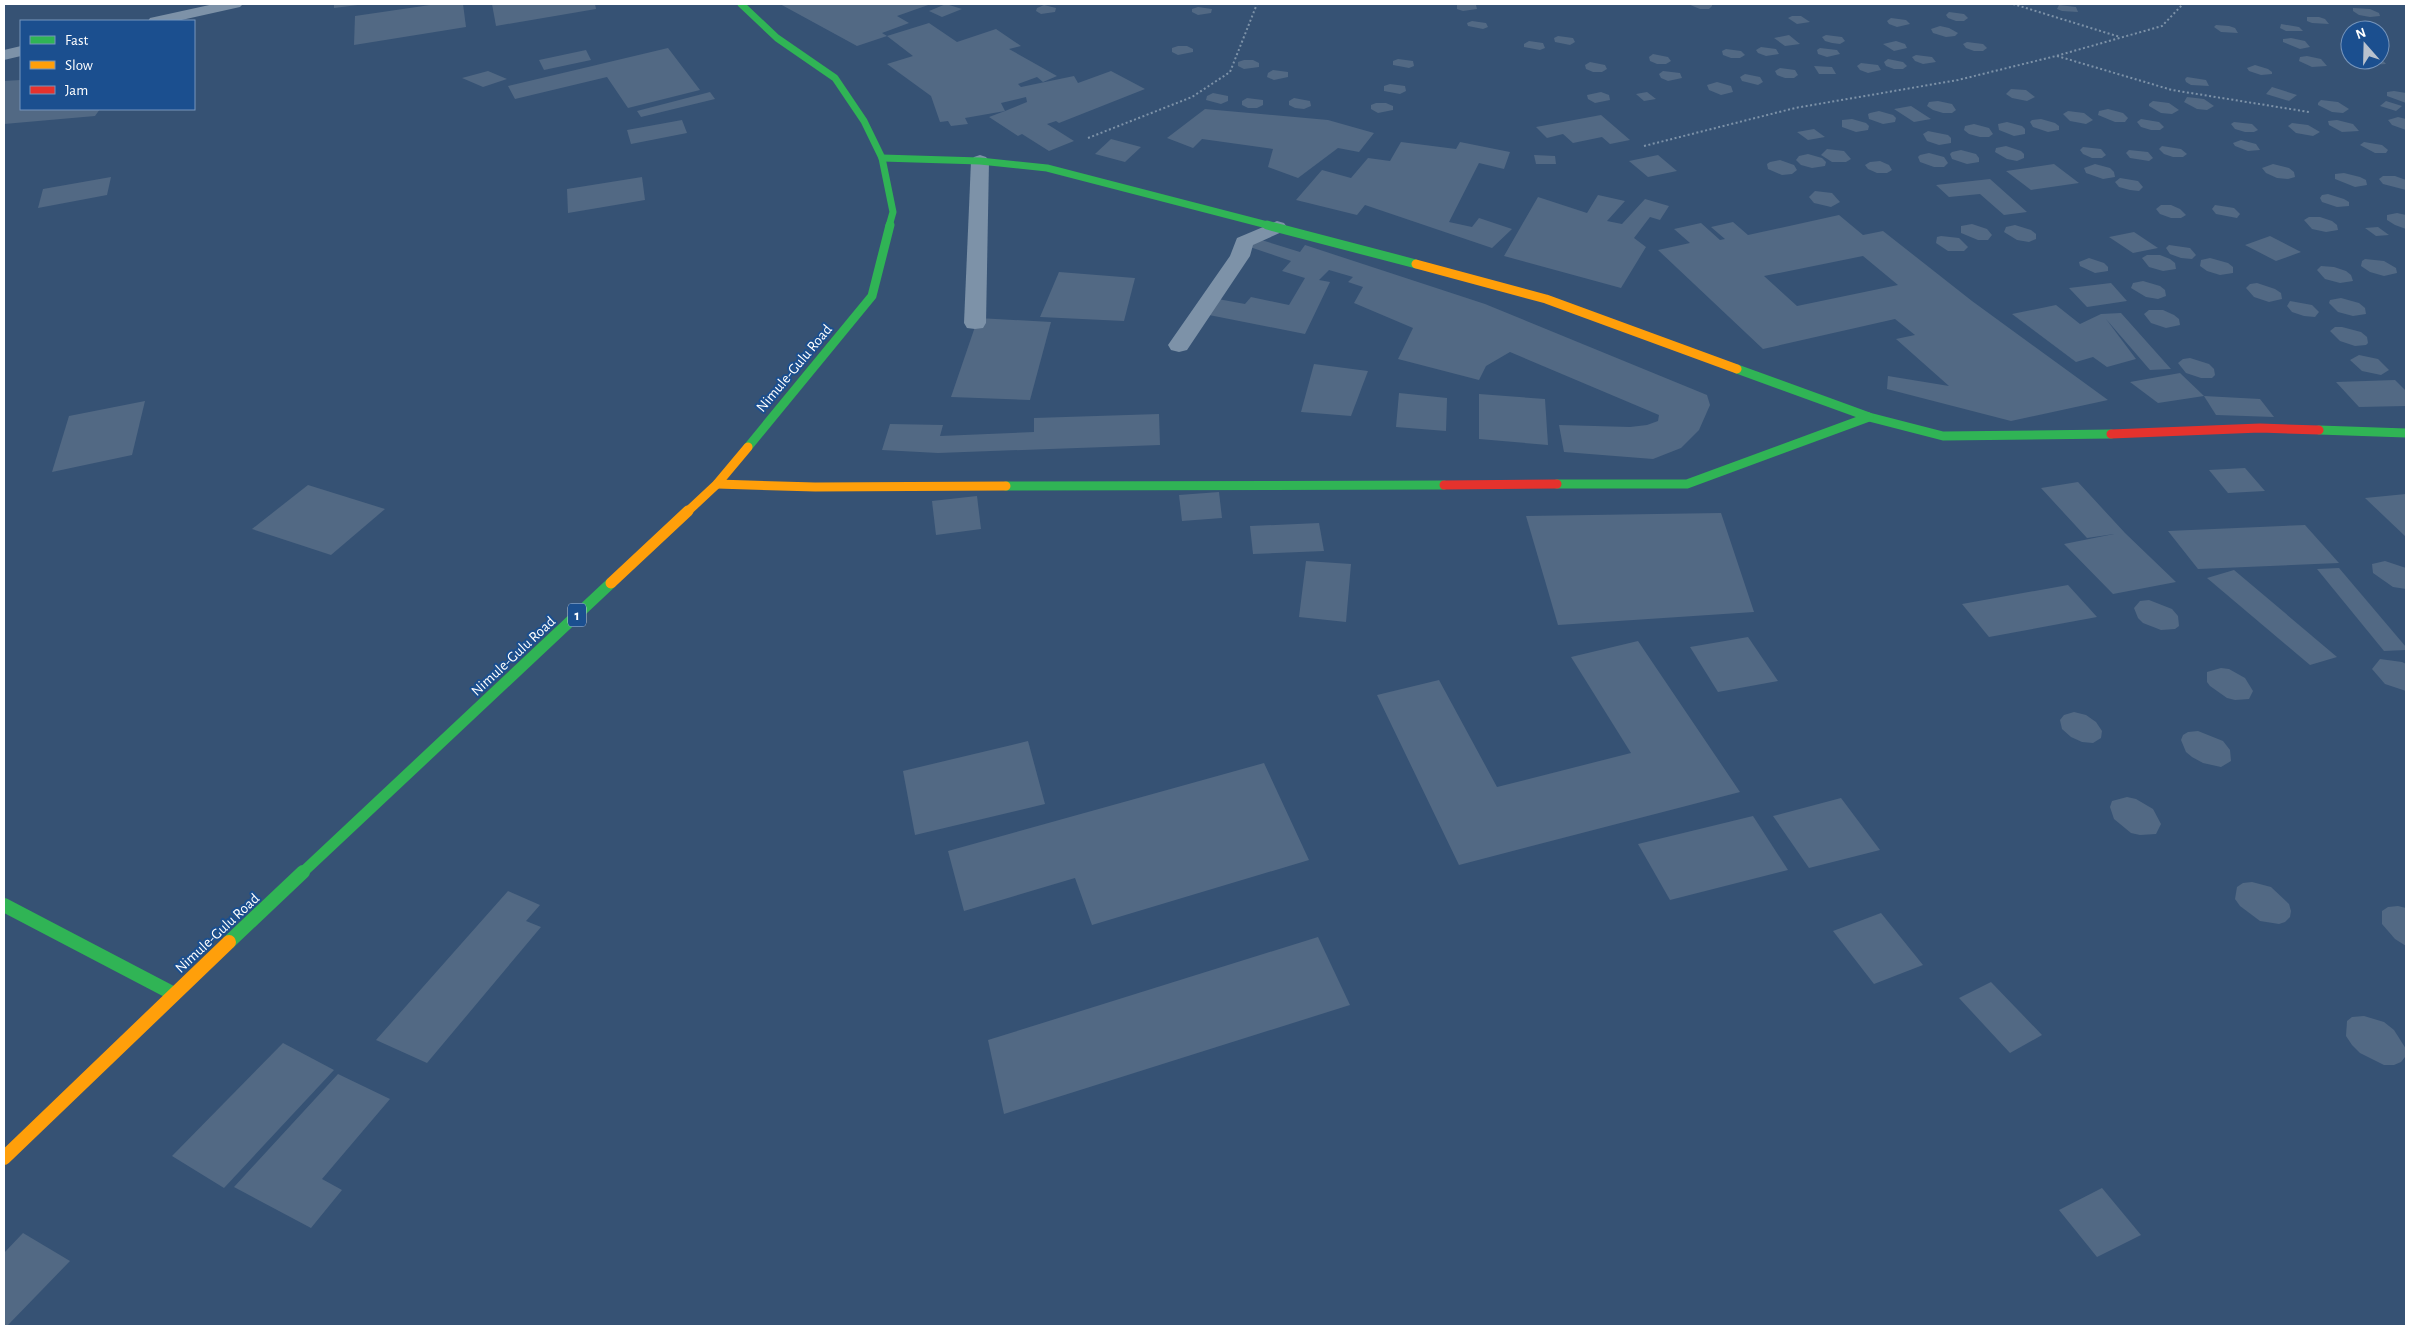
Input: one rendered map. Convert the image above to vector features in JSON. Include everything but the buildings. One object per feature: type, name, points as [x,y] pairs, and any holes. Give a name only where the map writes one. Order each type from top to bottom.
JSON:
[{"type":"street","name":"Nimule-Gulu Road","points":[[4,1158],[174,994],[717,484],[872,296],[892,212],[882,158],[864,121],[835,78],[778,38],[741,4]]},
{"type":"street","points":[[882,158],[980,161],[1047,168],[1277,227],[1546,299],[1869,416],[1943,436],[2162,433],[2260,428],[2406,433]]},
{"type":"street","points":[[717,484],[825,487],[1687,484],[1869,416]]},
{"type":"street","points":[[4,905],[174,994]]},
{"type":"lane","points":[[161,20],[235,4]]},
{"type":"lane","points":[[4,55],[20,51]]},
{"type":"lane","points":[[975,323],[980,161]]},
{"type":"lane","points":[[1179,345],[1240,256],[1244,242],[1277,227]]},
{"type":"path","points":[[1047,168],[1093,135],[1192,97],[1230,72],[1257,4]]},
{"type":"path","points":[[2013,4],[2122,37]]},
{"type":"path","points":[[1644,146],[1796,108],[1958,80],[2056,56],[2162,26],[2183,4]]},
{"type":"path","points":[[2056,56],[2172,90],[2309,112]]},
{"type":"traffic: fast","points":[[741,4],[777,38],[835,78],[864,121],[882,158],[893,212],[872,296],[748,447]]},
{"type":"traffic: fast","points":[[882,158],[980,161],[1047,168],[1416,264]]},
{"type":"traffic: fast","points":[[1737,369],[1869,417],[1943,436],[2111,434]]},
{"type":"traffic: fast","points":[[1557,484],[1687,484],[1869,417]]},
{"type":"traffic: fast","points":[[2319,430],[2406,433]]},
{"type":"traffic: fast","points":[[1006,486],[1444,485]]},
{"type":"traffic: fast","points":[[229,942],[611,583]]},
{"type":"traffic: fast","points":[[4,905],[174,994]]},
{"type":"traffic: slow","points":[[1416,264],[1546,299],[1737,369]]},
{"type":"traffic: slow","points":[[611,583],[717,484],[748,447]]},
{"type":"traffic: slow","points":[[717,484],[815,487],[1006,486]]},
{"type":"traffic: slow","points":[[4,1158],[229,942]]},
{"type":"traffic: jam","points":[[2111,434],[2260,428],[2319,430]]},
{"type":"traffic: jam","points":[[1444,485],[1557,484]]}]
